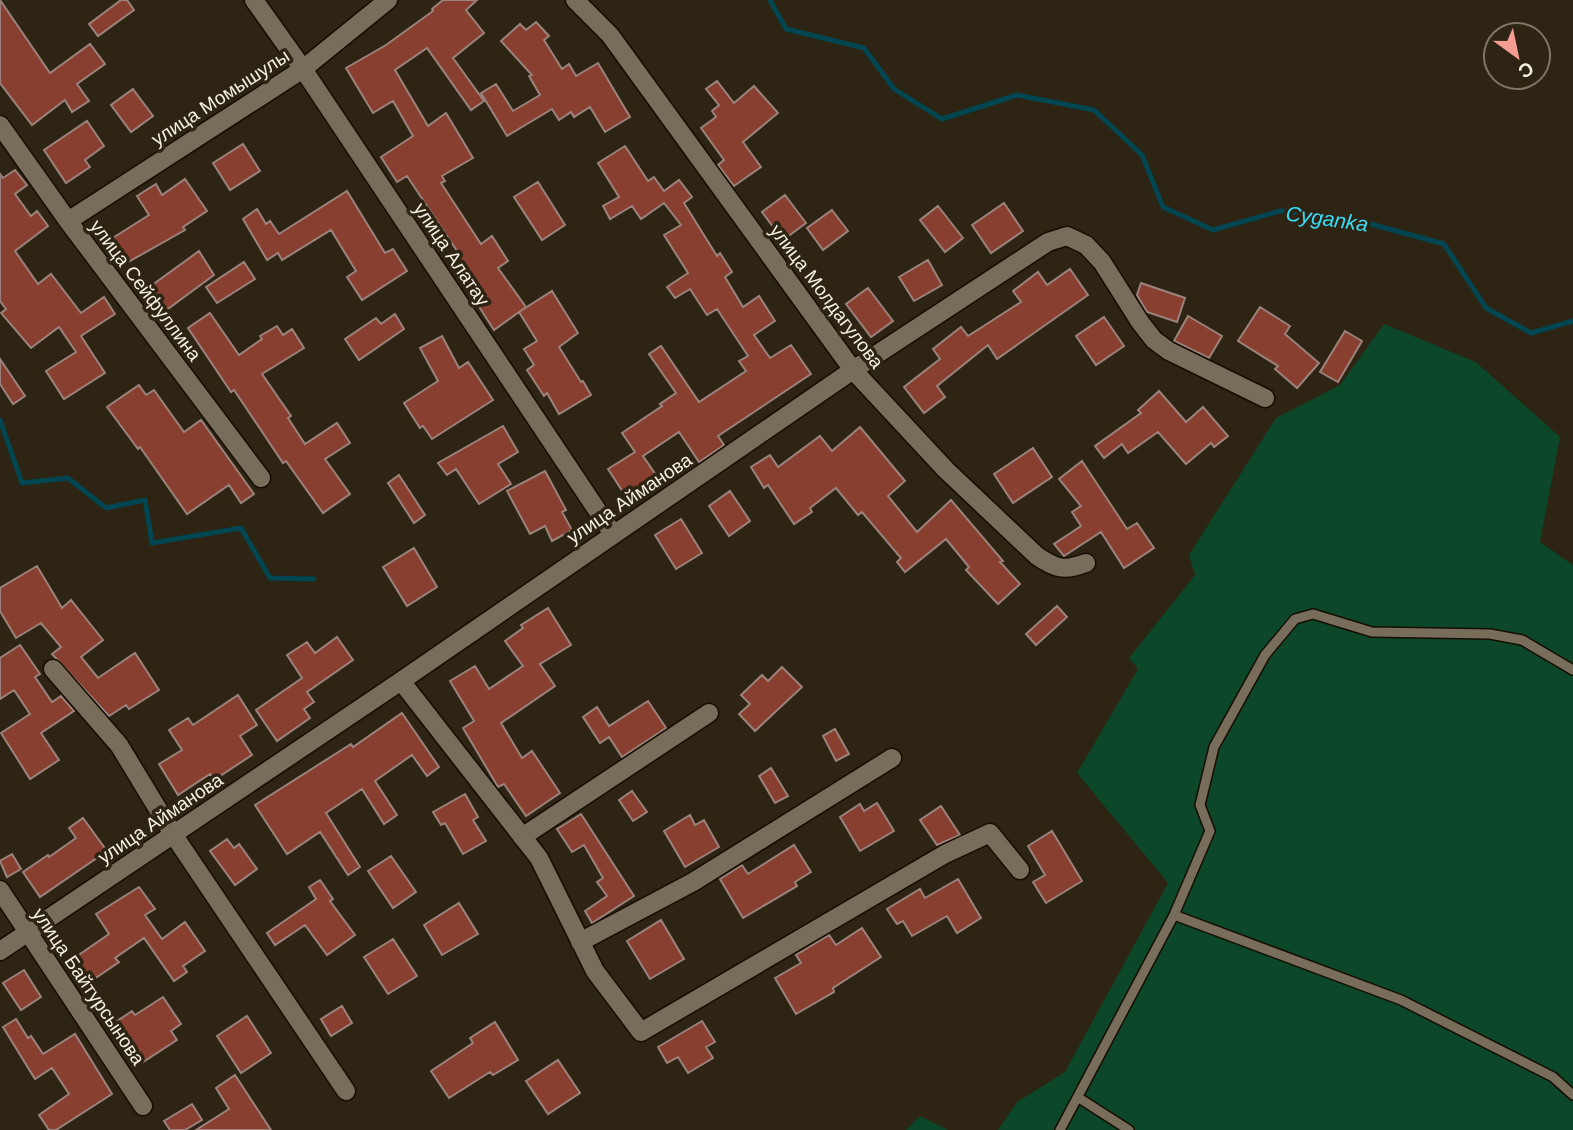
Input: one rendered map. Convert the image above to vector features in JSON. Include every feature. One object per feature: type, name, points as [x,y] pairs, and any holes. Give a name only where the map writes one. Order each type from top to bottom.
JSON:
[{"type":"street","name":"улица Алатау","points":[[254,0],[303,69],[613,534]]},
{"type":"street","name":"улица Момышулы","points":[[68,221],[303,69],[388,0]]},
{"type":"street","name":"улица Молдагулова","points":[[575,0],[610,35],[853,370],[946,470],[1037,556],[1053,567],[1070,569],[1086,564]]},
{"type":"street","name":"улица Сейфуллина","points":[[0,125],[68,221],[261,478]]},
{"type":"street","name":"улица Айманова","points":[[0,951],[401,681],[853,370],[1048,242],[1067,236],[1086,245],[1102,262],[1154,340],[1169,351],[1265,398]]},
{"type":"street","points":[[53,669],[119,745],[173,834],[346,1091]]},
{"type":"street","points":[[401,681],[539,858],[595,971],[641,1032],[945,854],[990,833],[1020,870]]},
{"type":"street","points":[[522,836],[709,713]]},
{"type":"street","points":[[580,942],[693,883],[891,758]]},
{"type":"street","name":"улица Байтурсынова","points":[[0,890],[144,1106]]},
{"type":"lane","points":[[1060,1130],[1174,915],[1210,831],[1200,806],[1214,747],[1265,655],[1295,618],[1313,614],[1372,632],[1490,634],[1522,640],[1573,670]]},
{"type":"lane","points":[[1174,915],[1401,1000],[1553,1077],[1573,1095]]},
{"type":"lane","points":[[1079,1098],[1129,1130]]},
{"type":"green space","points":[[1384,324],[1476,362],[1560,437],[1540,542],[1573,565],[1573,1130],[998,1130],[1017,1102],[1065,1072],[1168,883],[1077,773],[1138,669],[1129,658],[1195,575],[1189,555],[1276,418],[1340,385]]},
{"type":"green space","points":[[920,1116],[948,1130],[906,1130]]},
{"type":"building","points":[[0,0],[50,73],[90,44],[105,64],[77,84],[89,101],[72,112],[65,100],[32,125],[0,83]]},
{"type":"building","points":[[121,0],[127,0],[134,10],[98,36],[89,24]]},
{"type":"building","points":[[443,0],[477,0],[466,10],[484,33],[453,58],[484,101],[471,110],[427,48],[395,70],[428,126],[446,113],[473,158],[442,176],[445,181],[441,183],[481,244],[492,236],[508,261],[498,268],[526,307],[494,330],[451,263],[461,257],[407,176],[397,182],[381,157],[413,136],[393,101],[373,113],[346,68],[386,45],[433,11]]},
{"type":"building","points":[[536,22],[549,36],[544,40],[562,69],[569,64],[576,76],[598,63],[630,117],[605,132],[590,107],[574,117],[571,112],[559,120],[552,109],[507,136],[481,93],[496,84],[513,111],[540,95],[529,76],[532,75],[501,41],[520,24],[526,30]]},
{"type":"building","points":[[717,81],[734,103],[754,86],[778,113],[743,142],[761,167],[734,186],[718,165],[724,160],[701,128],[716,117],[712,111],[719,105],[706,89]]},
{"type":"building","points":[[133,89],[153,116],[131,132],[111,105]]},
{"type":"building","points":[[87,121],[104,146],[85,160],[90,167],[66,183],[44,150]]},
{"type":"building","points":[[243,144],[260,171],[230,190],[213,163]]},
{"type":"building","points":[[625,146],[648,181],[654,177],[664,191],[679,180],[692,197],[684,203],[717,256],[720,253],[732,272],[725,277],[743,307],[759,296],[775,321],[754,335],[770,358],[791,345],[811,374],[718,436],[724,445],[699,462],[679,432],[643,456],[656,475],[625,495],[608,469],[635,452],[622,433],[662,406],[660,404],[676,393],[649,354],[661,346],[699,402],[746,371],[739,361],[748,356],[717,309],[707,315],[690,289],[675,298],[667,287],[688,273],[664,235],[681,225],[664,203],[641,219],[632,206],[610,219],[603,206],[619,197],[598,163]]},
{"type":"building","points":[[15,170],[27,185],[15,194],[31,216],[37,211],[48,226],[15,251],[38,284],[51,274],[81,313],[104,297],[115,314],[81,336],[105,373],[64,399],[46,371],[76,352],[59,327],[31,348],[1,313],[6,309],[0,301],[0,174],[3,178]]},
{"type":"building","points":[[185,179],[207,211],[183,227],[185,230],[123,265],[108,241],[149,215],[137,196],[156,184],[162,195]]},
{"type":"building","points":[[538,182],[565,225],[542,240],[514,197]]},
{"type":"building","points":[[347,191],[385,253],[393,249],[407,271],[362,300],[347,277],[356,271],[331,230],[282,260],[278,253],[267,260],[243,219],[257,209],[266,224],[270,221],[279,234]]},
{"type":"building","points":[[785,195],[806,223],[783,240],[762,212]]},
{"type":"building","points":[[1004,203],[1023,231],[991,253],[972,225]]},
{"type":"building","points":[[938,206],[963,238],[945,252],[920,220]]},
{"type":"building","points":[[832,210],[848,231],[823,250],[807,228]]},
{"type":"building","points":[[199,251],[214,275],[161,314],[144,291]]},
{"type":"building","points":[[928,260],[942,285],[914,301],[899,277]]},
{"type":"building","points":[[244,262],[255,279],[217,303],[206,287]]},
{"type":"building","points":[[1070,269],[1088,295],[997,359],[988,345],[937,386],[945,397],[924,413],[904,387],[940,359],[933,349],[961,327],[968,336],[1021,302],[1013,291],[1038,272],[1047,285]]},
{"type":"building","points":[[1141,283],[1185,298],[1177,322],[1147,312],[1137,295]]},
{"type":"building","points":[[868,288],[893,321],[871,337],[846,304]]},
{"type":"building","points":[[552,291],[578,333],[559,347],[591,395],[559,414],[547,393],[544,396],[527,370],[534,365],[524,349],[537,341],[519,312]]},
{"type":"building","points":[[1260,307],[1290,326],[1285,334],[1319,363],[1297,388],[1275,369],[1278,366],[1238,341]]},
{"type":"building","points":[[210,313],[239,355],[262,339],[260,336],[277,326],[283,335],[292,329],[304,348],[262,374],[291,416],[288,418],[305,444],[337,423],[350,443],[325,459],[350,494],[323,513],[286,461],[283,463],[234,390],[231,392],[188,328]]},
{"type":"building","points":[[395,314],[404,329],[359,360],[345,339],[376,318],[381,324]]},
{"type":"building","points":[[1188,316],[1222,336],[1209,358],[1174,341]]},
{"type":"building","points":[[1104,317],[1124,346],[1096,365],[1076,336]]},
{"type":"building","points":[[1345,331],[1362,341],[1338,382],[1320,372]]},
{"type":"building","points":[[442,336],[459,368],[468,362],[493,400],[432,439],[423,426],[420,428],[404,403],[438,381],[420,348]]},
{"type":"building","points":[[0,359],[25,396],[13,404],[0,384]]},
{"type":"building","points":[[139,385],[146,395],[154,390],[184,432],[201,420],[254,494],[241,503],[229,485],[187,514],[140,447],[138,449],[107,407]]},
{"type":"building","points":[[1159,391],[1186,422],[1203,407],[1228,436],[1214,447],[1211,443],[1186,464],[1158,432],[1128,453],[1122,444],[1104,458],[1095,446],[1141,413],[1138,410]]},
{"type":"building","points":[[503,426],[518,452],[498,464],[511,484],[479,504],[456,469],[447,475],[438,463]]},
{"type":"building","points":[[860,427],[905,481],[888,496],[917,532],[951,500],[1003,561],[1000,562],[1020,584],[998,604],[966,570],[969,567],[946,539],[905,572],[897,562],[901,558],[862,512],[858,515],[836,488],[810,508],[812,512],[794,524],[768,485],[764,488],[751,467],[770,455],[778,467],[820,436],[832,451]]},
{"type":"building","points":[[1033,448],[1052,477],[1013,503],[994,474]]},
{"type":"building","points":[[1082,461],[1127,529],[1137,523],[1154,548],[1124,568],[1101,532],[1064,556],[1054,544],[1081,526],[1072,512],[1081,506],[1059,479]]},
{"type":"building","points":[[545,471],[566,510],[562,512],[572,530],[552,541],[545,526],[530,534],[507,491]]},
{"type":"building","points":[[399,475],[425,515],[414,523],[388,483]]},
{"type":"building","points":[[730,491],[750,521],[729,536],[709,506]]},
{"type":"building","points":[[681,519],[702,553],[676,569],[655,535]]},
{"type":"building","points":[[414,548],[437,587],[407,606],[383,567]]},
{"type":"building","points":[[37,566],[62,608],[71,600],[103,640],[81,657],[98,678],[135,653],[159,690],[129,709],[126,705],[109,716],[52,654],[61,647],[41,623],[16,638],[0,611],[0,588]]},
{"type":"building","points":[[1057,606],[1067,617],[1036,645],[1026,634]]},
{"type":"building","points":[[548,608],[571,645],[540,664],[555,686],[501,723],[522,758],[532,751],[560,793],[526,816],[504,784],[498,787],[463,728],[474,721],[450,681],[475,666],[489,689],[523,666],[505,641],[523,628],[521,625]]},
{"type":"building","points":[[337,637],[353,660],[307,692],[314,702],[304,709],[310,718],[277,741],[256,710],[302,678],[287,655],[307,642],[315,653]]},
{"type":"building","points":[[20,645],[40,674],[35,677],[52,702],[61,696],[74,711],[41,733],[59,760],[30,779],[1,733],[30,714],[14,690],[0,699],[0,658]]},
{"type":"building","points":[[782,667],[802,687],[755,731],[739,714],[750,704],[741,695],[762,675],[768,681]]},
{"type":"building","points":[[238,695],[257,725],[240,736],[252,755],[214,780],[210,774],[178,795],[159,764],[182,750],[169,730],[188,718],[193,725]]},
{"type":"building","points":[[648,701],[666,728],[622,757],[609,737],[600,743],[583,717],[597,707],[609,726]]},
{"type":"building","points":[[402,713],[439,767],[427,776],[412,755],[375,781],[397,815],[384,824],[362,789],[326,813],[360,867],[348,875],[320,832],[287,854],[255,805],[351,744],[353,747]]},
{"type":"building","points":[[835,729],[849,754],[836,761],[823,736]]},
{"type":"building","points":[[771,768],[788,796],[775,803],[759,776]]},
{"type":"building","points":[[632,791],[647,812],[633,821],[619,800]]},
{"type":"building","points":[[465,794],[478,817],[473,820],[486,841],[463,854],[445,823],[441,825],[433,812]]},
{"type":"building","points":[[877,803],[894,831],[860,851],[840,817],[860,804],[864,811]]},
{"type":"building","points":[[941,806],[960,835],[937,845],[920,820]]},
{"type":"building","points":[[581,814],[634,896],[592,923],[585,911],[607,896],[597,882],[603,878],[584,845],[572,852],[557,829]]},
{"type":"building","points":[[690,815],[695,825],[704,820],[719,847],[685,867],[664,831]]},
{"type":"building","points":[[83,818],[107,851],[40,897],[23,872],[76,838],[69,828]]},
{"type":"building","points":[[1052,831],[1082,881],[1046,903],[1033,882],[1045,875],[1028,846]]},
{"type":"building","points":[[227,839],[234,848],[239,844],[257,869],[235,885],[210,851]]},
{"type":"building","points":[[794,845],[811,872],[795,882],[797,886],[743,918],[720,879],[742,865],[748,874]]},
{"type":"building","points":[[12,854],[21,869],[7,877],[0,861]]},
{"type":"building","points":[[391,856],[416,892],[393,908],[368,871]]},
{"type":"building","points":[[958,879],[981,918],[957,933],[947,916],[912,936],[903,921],[897,924],[887,909],[920,889],[925,898]]},
{"type":"building","points":[[320,880],[333,899],[330,901],[355,935],[327,955],[305,925],[275,945],[267,933],[316,899],[309,887]]},
{"type":"building","points":[[139,887],[155,909],[145,915],[162,939],[185,922],[205,951],[183,966],[187,972],[174,981],[144,938],[115,958],[119,962],[87,984],[70,961],[109,934],[96,914]]},
{"type":"building","points":[[459,903],[478,934],[442,955],[424,925]]},
{"type":"building","points":[[661,920],[684,959],[650,979],[627,941]]},
{"type":"building","points":[[862,928],[881,957],[833,988],[834,992],[796,1014],[775,978],[801,963],[796,955],[829,935],[836,945]]},
{"type":"building","points":[[393,939],[417,976],[388,994],[364,957]]},
{"type":"building","points":[[24,970],[41,997],[21,1010],[3,983]]},
{"type":"building","points":[[163,997],[181,1024],[171,1031],[177,1040],[143,1062],[117,1021],[132,1011],[135,1015]]},
{"type":"building","points":[[342,1006],[352,1023],[331,1036],[321,1019]]},
{"type":"building","points":[[247,1016],[271,1053],[241,1073],[217,1036]]},
{"type":"building","points":[[16,1019],[28,1038],[31,1036],[43,1054],[75,1034],[112,1094],[56,1130],[49,1130],[39,1115],[69,1094],[52,1068],[35,1079],[3,1027]]},
{"type":"building","points":[[702,1021],[715,1042],[706,1047],[713,1058],[688,1073],[678,1057],[667,1063],[658,1047]]},
{"type":"building","points":[[495,1022],[518,1060],[493,1075],[490,1072],[449,1098],[431,1071],[473,1043],[470,1038]]},
{"type":"building","points":[[558,1060],[580,1093],[548,1114],[526,1081]]},
{"type":"building","points":[[235,1075],[271,1130],[196,1130],[229,1109],[216,1088]]},
{"type":"building","points":[[192,1104],[202,1120],[185,1130],[170,1130],[164,1121]]},
{"type":"waterway","name":"Cyganka","points":[[770,0],[786,29],[864,48],[894,89],[942,119],[1017,95],[1094,110],[1142,155],[1163,207],[1213,230],[1280,211],[1367,223],[1444,244],[1486,308],[1531,333],[1573,321]]},
{"type":"waterway","points":[[0,420],[22,483],[68,478],[106,508],[145,500],[152,543],[241,528],[270,578],[314,579]]}]
